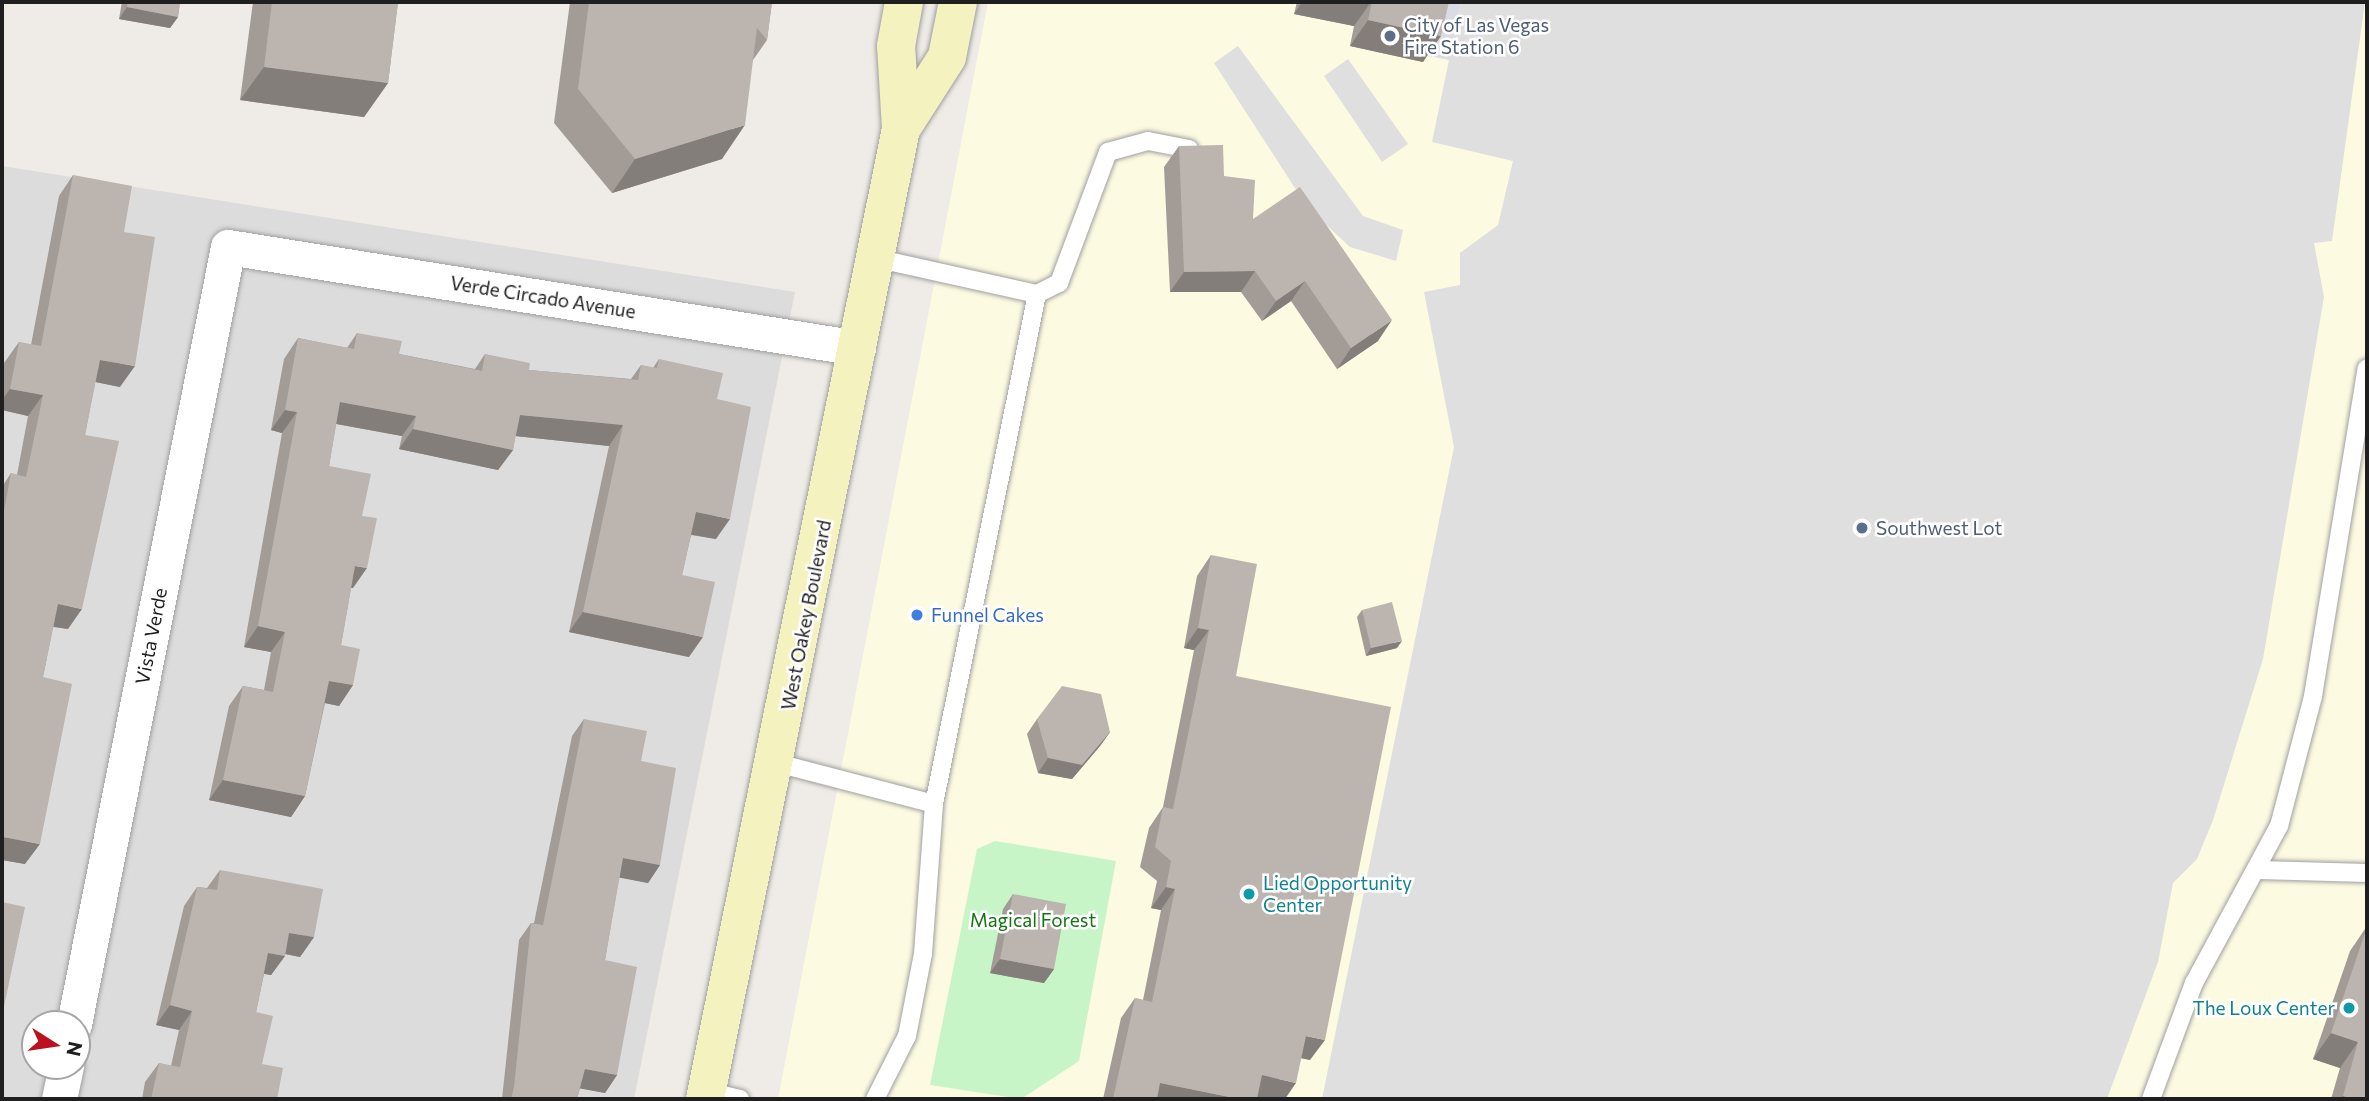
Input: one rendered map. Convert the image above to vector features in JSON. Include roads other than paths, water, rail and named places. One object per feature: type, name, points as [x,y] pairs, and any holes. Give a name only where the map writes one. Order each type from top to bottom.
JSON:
[{"type":"main road","name":"West Oakey Boulevard","points":[[717,1097],[776,764],[901,129],[896,46],[904,2]]},
{"type":"main road","name":"West Oakey Boulevard","points":[[901,129],[947,57],[958,2]]},
{"type":"street","name":"Verde Circado Avenue","points":[[228,247],[858,348]]},
{"type":"street","name":"Vista Verde","points":[[77,1010],[228,247]]},
{"type":"street","points":[[59,1099],[63,1080]]},
{"type":"lane","points":[[876,258],[1037,294],[1059,283],[1108,152],[1147,141],[1189,149]]},
{"type":"lane","points":[[875,1099],[887,1084],[912,1009],[934,804],[1037,294]]},
{"type":"lane","points":[[2151,1099],[2194,983],[2259,870],[2279,826],[2313,696],[2367,368]]},
{"type":"lane","points":[[776,764],[934,804]]},
{"type":"lane","points":[[2259,870],[2367,873]]},
{"type":"place","name":"City of Las Vegas Fire Station 6","points":[[1390,36]]},
{"type":"place","name":"Southwest Lot","points":[[1862,528]]},
{"type":"place","name":"Funnel Cakes","points":[[917,615]]},
{"type":"place","name":"Lied Opportunity Center","points":[[1249,894]]},
{"type":"place","name":"The Loux Center","points":[[2349,1008]]},
{"type":"park label","name":"Magical Forest","points":[[1033,920]]}]
